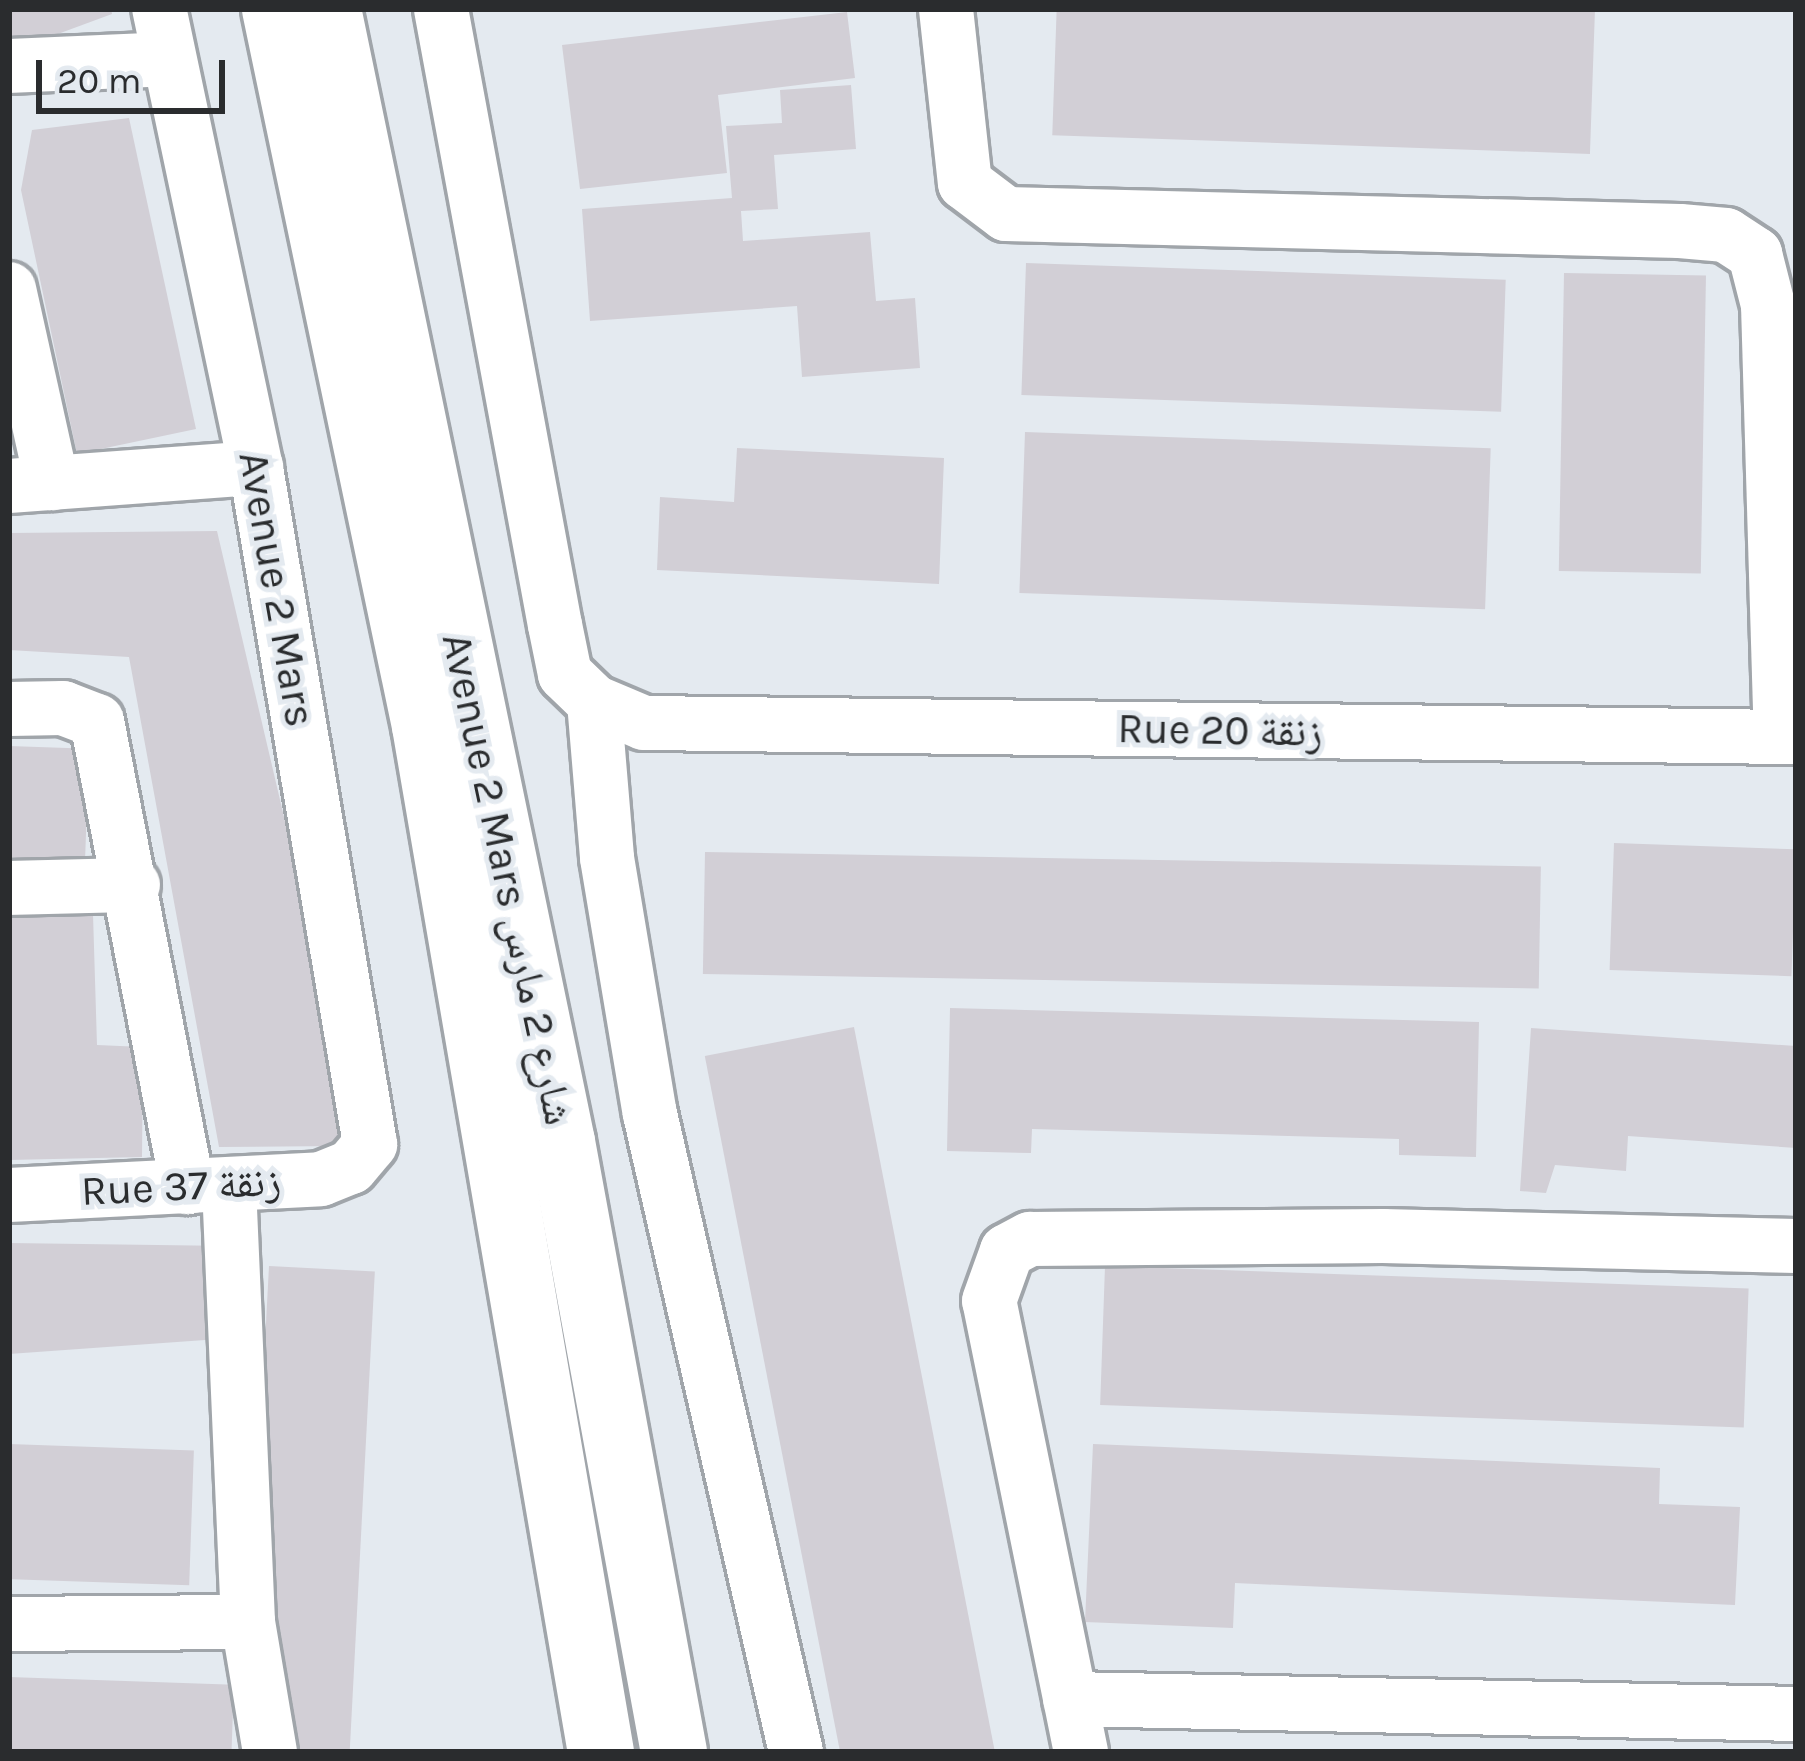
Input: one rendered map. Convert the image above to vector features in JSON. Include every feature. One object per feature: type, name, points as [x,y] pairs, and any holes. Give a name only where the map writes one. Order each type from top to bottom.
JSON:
[{"type":"main road","name":"Avenue 2 Mars شارع 2 مارس","points":[[275,9],[425,726],[601,1752]]},
{"type":"main road","name":"Avenue 2 Mars شارع 2 مارس","points":[[328,9],[562,1142],[674,1752]]},
{"type":"street","points":[[441,9],[555,625],[566,674],[594,702],[608,858],[650,1114],[796,1752]]},
{"type":"street","points":[[946,9],[964,183],[1006,214],[1680,231],[1726,235],[1755,254],[1768,305],[1788,737]]},
{"type":"street","points":[[9,66],[163,34]]},
{"type":"street","name":"Avenue 2 Mars","points":[[163,34],[256,468],[368,1100],[370,1144],[351,1166]]},
{"type":"street","points":[[9,289],[30,484],[256,468]]},
{"type":"street","name":"Rue 20 زنقة","points":[[594,702],[644,723],[1788,737]]},
{"type":"street","points":[[9,710],[63,708],[97,721],[209,1187],[248,1622],[270,1752]]},
{"type":"street","points":[[9,888],[133,885]]},
{"type":"street","name":"Rue 37 زنقة","points":[[9,1195],[209,1187],[351,1166]]},
{"type":"street","points":[[1081,1752],[988,1301],[1007,1252],[1030,1239],[1384,1235],[1796,1246]]},
{"type":"street","points":[[9,1624],[248,1622]]},
{"type":"street","points":[[1070,1700],[1796,1714]]},
{"type":"building","points":[[9,9],[111,9],[112,14],[9,52]]},
{"type":"building","points":[[1057,9],[1595,9],[1590,154],[1052,135]]},
{"type":"building","points":[[847,12],[855,78],[718,95],[727,173],[580,189],[562,45]]},
{"type":"building","points":[[851,85],[856,149],[774,155],[778,209],[741,211],[743,241],[870,232],[876,301],[915,298],[920,368],[802,377],[797,306],[590,321],[582,209],[732,198],[726,126],[782,123],[780,90]]},
{"type":"building","points":[[129,118],[196,429],[77,454],[21,190],[32,130]]},
{"type":"building","points":[[1026,263],[1506,280],[1501,412],[1021,395]]},
{"type":"building","points":[[1564,273],[1706,275],[1701,573],[1559,571]]},
{"type":"building","points":[[1025,432],[1491,448],[1485,609],[1019,593]]},
{"type":"building","points":[[737,448],[944,458],[939,584],[657,570],[660,497],[734,502]]},
{"type":"building","points":[[217,531],[352,1107],[339,1146],[219,1147],[129,657],[9,650],[9,533]]},
{"type":"building","points":[[9,746],[89,749],[85,861],[9,858]]},
{"type":"building","points":[[1614,843],[1796,849],[1791,976],[1610,970]]},
{"type":"building","points":[[705,852],[1541,867],[1539,989],[703,974]]},
{"type":"building","points":[[93,914],[97,1045],[143,1047],[142,1157],[9,1160],[9,916]]},
{"type":"building","points":[[950,1008],[1479,1022],[1476,1157],[1399,1155],[1399,1139],[1032,1129],[1031,1153],[947,1151]]},
{"type":"building","points":[[854,1027],[995,1752],[840,1752],[705,1056]]},
{"type":"building","points":[[1531,1028],[1796,1046],[1796,1148],[1628,1136],[1626,1171],[1555,1165],[1546,1193],[1520,1191]]},
{"type":"building","points":[[9,1243],[231,1246],[233,1338],[9,1354]]},
{"type":"building","points":[[269,1266],[375,1272],[350,1752],[244,1752]]},
{"type":"building","points":[[1105,1266],[1749,1288],[1744,1427],[1100,1405]]},
{"type":"building","points":[[9,1444],[194,1450],[189,1585],[9,1579]]},
{"type":"building","points":[[1093,1444],[1660,1468],[1659,1504],[1740,1507],[1735,1605],[1235,1583],[1233,1628],[1085,1622]]},
{"type":"building","points":[[9,1677],[234,1685],[232,1752],[9,1752]]}]
